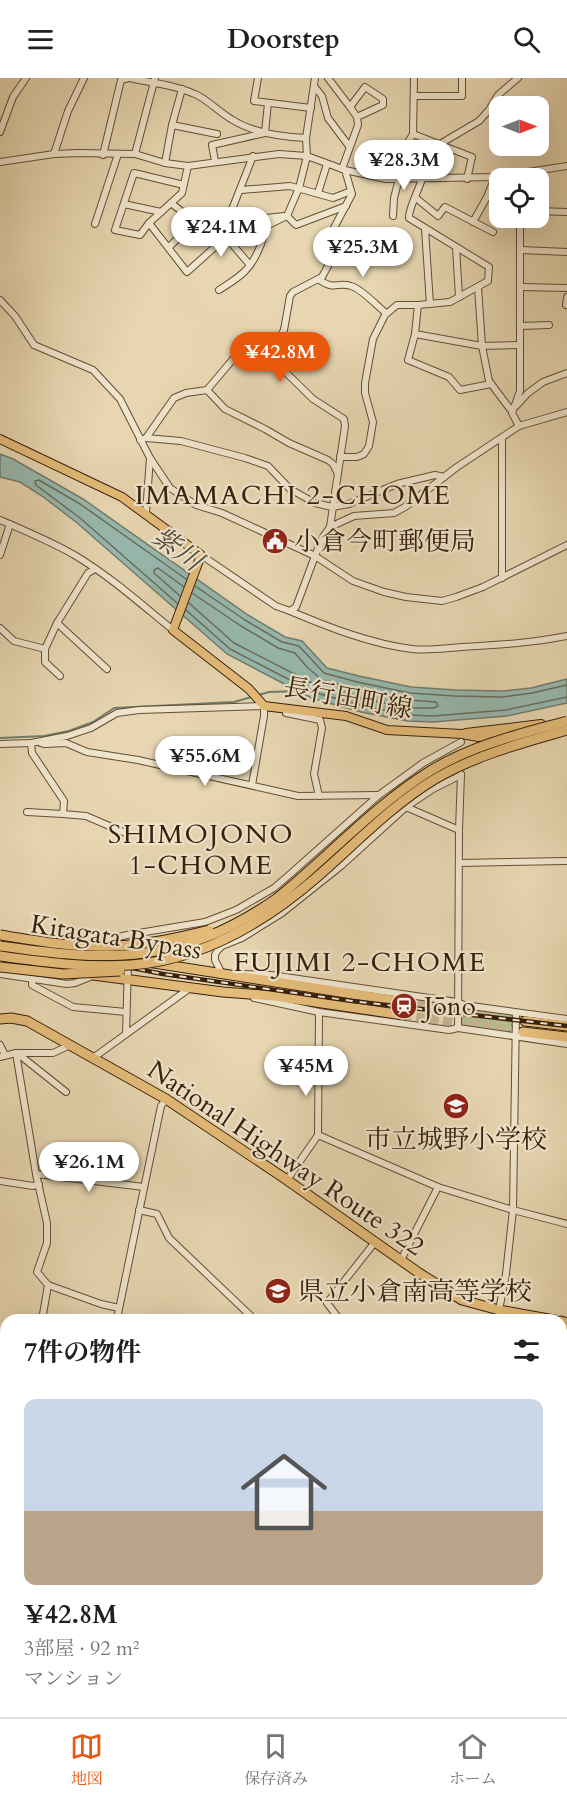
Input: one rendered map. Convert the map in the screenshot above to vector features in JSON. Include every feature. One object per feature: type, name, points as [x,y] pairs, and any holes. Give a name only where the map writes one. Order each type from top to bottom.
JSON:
[{"type":"highway","points":[[0,946],[108,957],[173,948],[216,934],[237,924],[276,899],[392,799],[432,770],[477,748],[567,720]]},
{"type":"highway","points":[[0,967],[63,974],[85,974],[127,970],[176,961],[197,954],[259,922],[280,907],[396,808],[435,779],[480,757],[567,729]]},
{"type":"highway","points":[[0,935],[65,944],[112,947],[178,938],[235,921],[265,903],[310,870]]},
{"type":"highway","name":"Kitagata Bypass","points":[[0,940],[404,1002]]},
{"type":"highway","points":[[0,956],[63,964],[132,965],[175,958],[220,942]]},
{"type":"highway","name":"Kitagata Bypass","points":[[0,961],[190,988],[275,996],[403,1015]]},
{"type":"highway","name":"National Highway Route 322","points":[[0,1019],[11,1018],[27,1021],[166,1099],[462,1300],[521,1314]]},
{"type":"highway","points":[[525,1021],[567,1026]]},
{"type":"highway","points":[[519,1034],[567,1037]]},
{"type":"main road","points":[[0,438],[122,497],[201,557],[174,627]]},
{"type":"main road","name":"長行田町線","points":[[174,627],[249,689],[264,705],[346,716],[387,730],[461,738],[531,734],[567,729]]},
{"type":"main road","name":"長行田町線","points":[[461,738],[477,731],[536,726],[567,720]]},
{"type":"street","points":[[0,132],[13,97],[26,78]]},
{"type":"street","points":[[54,154],[68,111],[84,78]]},
{"type":"street","points":[[103,155],[121,80],[129,78],[155,81],[200,96],[232,120],[265,133],[306,138]]},
{"type":"street","points":[[258,78],[254,101],[311,108]]},
{"type":"street","points":[[219,290],[250,266],[265,234],[264,227],[287,216],[307,156],[306,138],[315,78]]},
{"type":"street","points":[[143,439],[174,398],[186,393],[207,390],[234,358],[263,350],[278,340],[284,330],[290,296],[293,292],[322,277],[328,266],[328,239],[352,194],[344,170],[349,146],[358,125],[357,117],[328,78]]},
{"type":"street","points":[[386,179],[413,134],[414,78]]},
{"type":"street","points":[[414,96],[462,96],[462,78]]},
{"type":"street","points":[[440,144],[479,121],[498,95],[518,78]]},
{"type":"street","points":[[135,154],[155,81]]},
{"type":"street","points":[[314,87],[322,96],[328,118],[349,146]]},
{"type":"street","points":[[350,107],[365,87],[383,99],[383,105],[357,117]]},
{"type":"street","points":[[165,163],[182,89]]},
{"type":"street","points":[[265,133],[268,103]]},
{"type":"street","points":[[172,125],[217,134]]},
{"type":"street","points":[[215,161],[213,145],[265,133]]},
{"type":"street","points":[[413,134],[472,157],[467,179]]},
{"type":"street","points":[[0,162],[54,154],[135,154],[165,163],[188,166],[279,154],[307,156],[344,170],[386,179],[489,177]]},
{"type":"street","points":[[96,224],[118,154]]},
{"type":"street","points":[[222,230],[241,190],[253,156]]},
{"type":"street","points":[[318,193],[327,164]]},
{"type":"street","points":[[184,184],[134,173],[116,230],[141,235],[149,223],[182,193],[184,184],[188,166]]},
{"type":"street","points":[[549,168],[567,166]]},
{"type":"street","points":[[393,216],[394,198],[399,179]]},
{"type":"street","points":[[340,457],[357,457],[364,454],[369,446],[373,422],[365,393],[365,383],[373,339],[386,314],[398,305],[450,302],[488,281],[489,267],[409,218],[408,215],[422,179]]},
{"type":"street","points":[[241,190],[290,186],[333,198],[351,191]]},
{"type":"street","points":[[473,222],[489,194]]},
{"type":"street","points":[[416,198],[438,216],[445,207],[493,232]]},
{"type":"street","points":[[171,203],[195,222],[222,230],[250,266]]},
{"type":"street","points":[[124,204],[161,212]]},
{"type":"street","points":[[287,216],[296,225],[346,205]]},
{"type":"street","points":[[549,212],[567,212]]},
{"type":"street","points":[[227,222],[287,216]]},
{"type":"street","points":[[169,247],[195,222]]},
{"type":"street","points":[[149,223],[187,272],[226,237]]},
{"type":"street","points":[[519,426],[512,414],[520,391],[520,228]]},
{"type":"street","points":[[425,229],[430,304]]},
{"type":"street","points":[[456,246],[459,297]]},
{"type":"street","points":[[521,250],[567,252]]},
{"type":"street","points":[[318,279],[329,286],[354,287],[386,314]]},
{"type":"street","points":[[478,287],[482,346],[489,381],[510,409],[513,408]]},
{"type":"street","points":[[520,287],[567,288]]},
{"type":"street","points":[[567,297],[567,305]]},
{"type":"street","points":[[0,300],[15,316],[34,345],[93,370],[120,399],[143,439],[150,458],[170,488],[196,505],[241,521],[315,556],[353,581],[406,597],[442,601],[502,578],[567,545]]},
{"type":"street","points":[[418,305],[415,334],[408,360],[449,377],[460,390],[491,384]]},
{"type":"street","points":[[520,326],[549,325]]},
{"type":"street","points":[[415,334],[482,346],[520,345]]},
{"type":"street","points":[[263,350],[313,399],[344,419],[345,426],[330,528]]},
{"type":"street","points":[[513,408],[543,382],[567,373]]},
{"type":"street","points":[[207,390],[225,410],[328,460],[338,474]]},
{"type":"street","points":[[290,611],[296,607],[323,537],[330,528],[354,516],[394,513],[519,426],[567,412]]},
{"type":"street","points":[[502,438],[502,578]]},
{"type":"street","points":[[143,439],[182,441],[268,466],[290,489],[315,503],[332,507],[349,504],[397,484],[435,475],[444,477]]},
{"type":"street","points":[[146,513],[150,458]]},
{"type":"street","points":[[0,520],[40,536],[78,557],[174,627]]},
{"type":"street","points":[[0,555],[10,524]]},
{"type":"street","points":[[201,557],[276,606],[362,638],[411,649],[531,643],[567,636]]},
{"type":"street","points":[[60,676],[45,662],[45,649],[57,623],[88,573],[95,569]]},
{"type":"street","points":[[57,623],[107,669]]},
{"type":"street","points":[[0,628],[14,641],[45,649]]},
{"type":"street","points":[[0,744],[34,742],[67,736],[91,728],[117,713],[139,710],[264,705],[252,785]]},
{"type":"street","points":[[287,708],[286,713],[320,720],[322,728],[314,774],[319,796]]},
{"type":"street","points":[[458,1028],[461,738]]},
{"type":"street","points":[[68,950],[127,935],[205,922],[245,905],[274,888],[379,795],[461,738]]},
{"type":"street","points":[[34,742],[66,743],[87,752],[138,760],[298,796],[379,795]]},
{"type":"street","points":[[34,742],[32,753],[64,801],[63,814]]},
{"type":"street","points":[[461,775],[433,789],[406,807],[341,866],[282,913],[242,938],[222,946],[217,951],[215,960],[222,974],[271,975],[567,1019]]},
{"type":"street","points":[[406,807],[459,830]]},
{"type":"street","points":[[27,812],[86,816],[128,834]]},
{"type":"street","points":[[459,862],[567,861]]},
{"type":"street","points":[[126,1034],[127,935]]},
{"type":"street","points":[[0,974],[67,984],[95,975]]},
{"type":"street","points":[[32,979],[32,985],[73,1007],[126,1012]]},
{"type":"street","points":[[93,1058],[190,988]]},
{"type":"street","points":[[223,992],[319,1012],[449,1030],[458,1028],[519,1034],[567,1044]]},
{"type":"street","points":[[287,1180],[318,1135],[319,1012]]},
{"type":"street","points":[[499,1310],[506,1274],[513,1210],[519,1034],[516,1013]]},
{"type":"street","points":[[0,1045],[2,1056],[16,1053],[53,1053],[70,1045]]},
{"type":"street","points":[[16,1053],[66,1092]]},
{"type":"street","points":[[16,1053],[36,1174],[47,1223],[47,1243],[37,1272],[48,1285],[119,1308]]},
{"type":"street","points":[[117,1314],[161,1106],[166,1099]]},
{"type":"street","points":[[318,1135],[438,1187],[567,1224]]},
{"type":"street","points":[[36,1174],[144,1187]]},
{"type":"street","points":[[0,1181],[33,1186],[39,1184]]},
{"type":"street","points":[[400,1260],[438,1187]]},
{"type":"street","points":[[139,1210],[157,1215],[169,1238],[249,1314]]},
{"type":"street","points":[[335,1314],[327,1303],[375,1242]]},
{"type":"street","points":[[43,1314],[48,1285]]},
{"type":"green space","points":[[466,1007],[510,1014],[512,1029],[508,1033],[462,1026],[461,1011]]},
{"type":"water","points":[[0,454],[13,459],[83,499],[248,615],[285,637],[302,641],[327,668],[411,687],[455,690],[503,691],[531,688],[567,679],[567,703],[507,716],[433,722],[408,721],[361,712],[311,698],[227,654],[76,522],[20,482],[0,477]]},
{"type":"waterway","points":[[0,738],[44,736],[69,731],[93,722],[114,708],[234,702],[269,692],[301,691]]},
{"type":"tunnel","points":[[404,1002],[525,1021]]},
{"type":"tunnel","points":[[403,1015],[523,1032]]},
{"type":"railway","points":[[0,946],[163,974],[352,1001],[567,1026]]},
{"type":"place","name":"小倉今町郵便局","points":[[275,541]]},
{"type":"place","name":"Jōno","points":[[404,1006]]},
{"type":"place","name":"市立城野小学校","points":[[456,1106]]},
{"type":"place","name":"県立小倉南高等学校","points":[[278,1291]]},
{"type":"district","name":"IMAMACHI 2-CHOME","points":[[293,495]]},
{"type":"district","name":"SHIMOJONO 1-CHOME","points":[[201,850]]},
{"type":"district","name":"FUJIMI 2-CHOME","points":[[360,962]]},
{"type":"water label","name":"紫川","points":[[177,549]]}]
